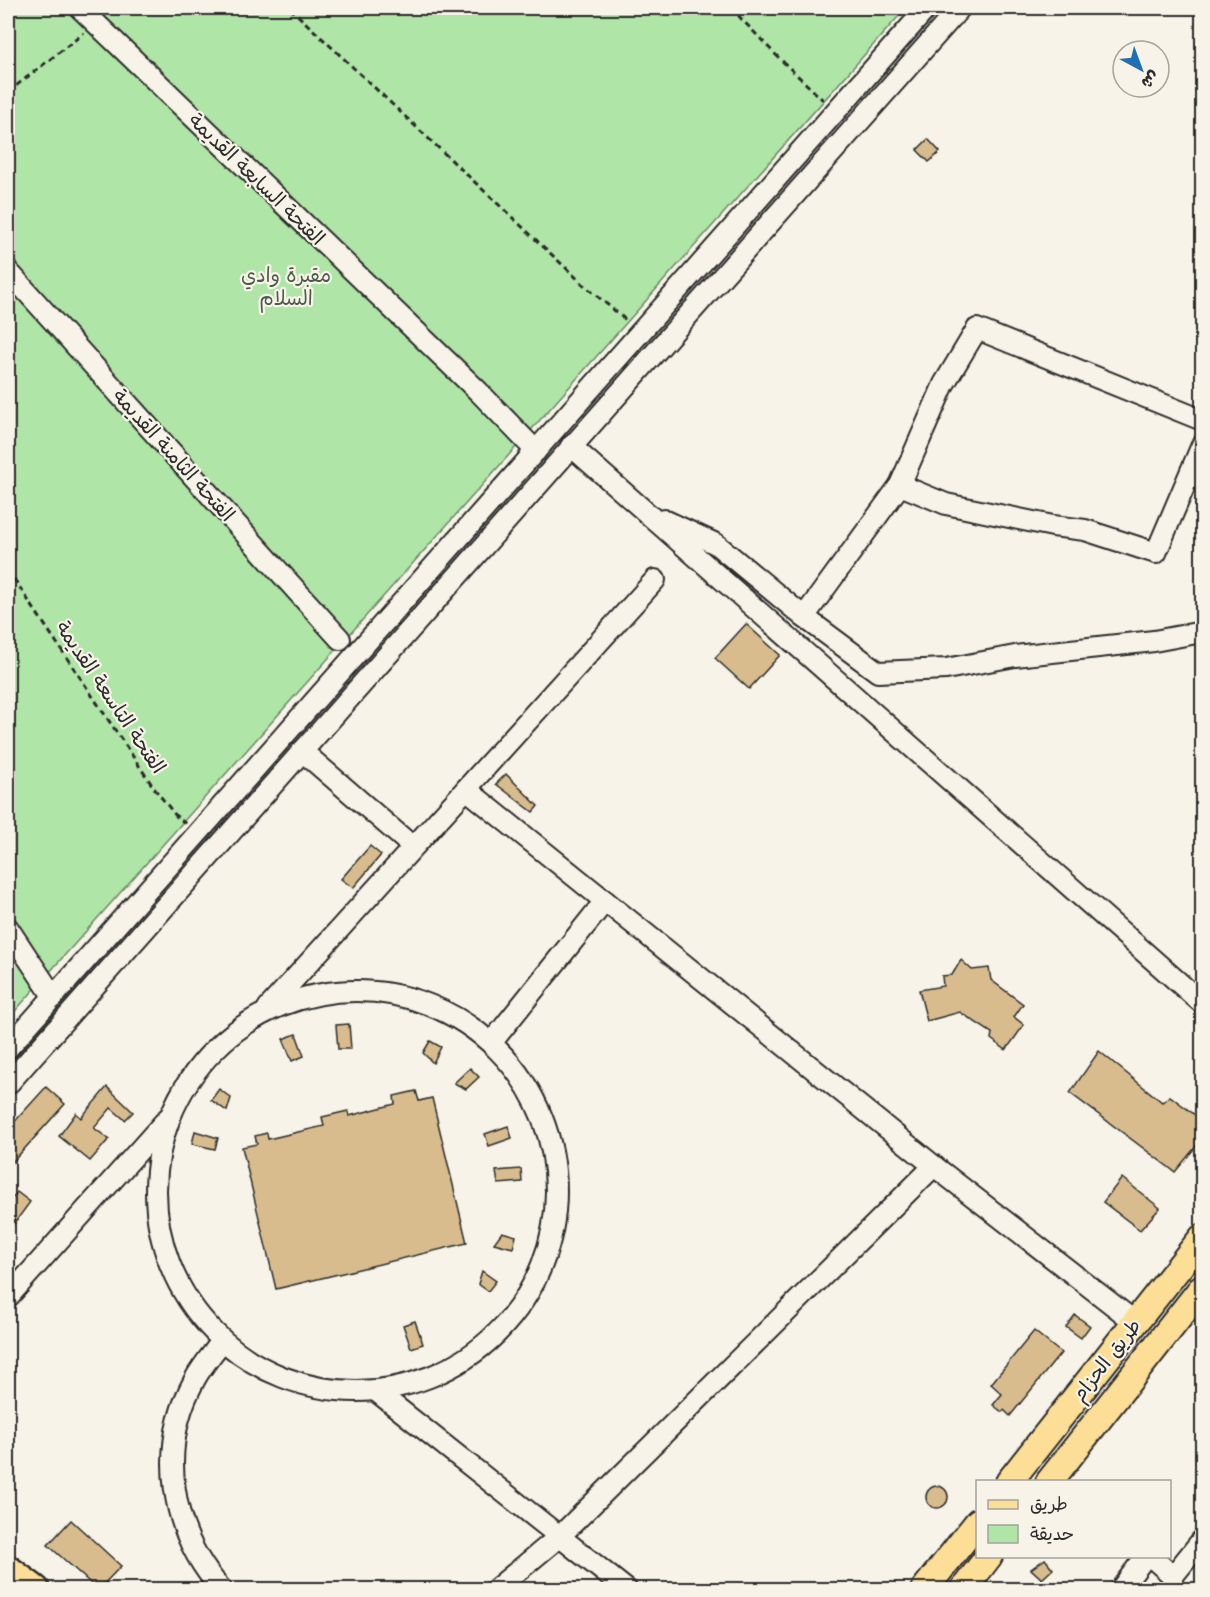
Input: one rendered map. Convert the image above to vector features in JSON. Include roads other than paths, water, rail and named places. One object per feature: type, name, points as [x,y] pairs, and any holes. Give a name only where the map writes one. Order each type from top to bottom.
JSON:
[{"type":"highway","points":[[8,1570],[35,1590]]},
{"type":"highway","points":[[8,1586],[12,1590]]},
{"type":"main road","name":"طريق الحزام","points":[[1012,1480],[1203,1238]]},
{"type":"main road","name":"طريق الحزام","points":[[1051,1480],[1200,1296]]},
{"type":"main road","points":[[924,1590],[976,1525]]},
{"type":"main road","points":[[963,1590],[988,1558]]},
{"type":"street","name":"الفتحة السابعة القديمة","points":[[80,8],[479,392],[536,451]]},
{"type":"street","points":[[8,1048],[927,8]]},
{"type":"street","points":[[8,1084],[960,8]]},
{"type":"street","points":[[830,117],[826,128],[832,137],[842,140]]},
{"type":"street","points":[[790,162],[801,163],[810,170],[812,175]]},
{"type":"street","name":"الفتحة الثامنة القديمة","points":[[8,272],[340,639]]},
{"type":"street","points":[[804,617],[900,485],[944,384],[977,329],[1203,420]]},
{"type":"street","points":[[900,485],[946,504],[1053,526],[1085,530],[1156,553],[1203,445]]},
{"type":"street","points":[[572,446],[1203,1003]]},
{"type":"street","points":[[645,512],[716,544],[804,617],[878,672],[946,669],[1015,656],[1154,641],[1203,632]]},
{"type":"street","points":[[264,1013],[655,580]]},
{"type":"street","points":[[302,751],[413,848]]},
{"type":"street","points":[[466,789],[934,1166],[1136,1322]]},
{"type":"street","points":[[492,1042],[605,901]]},
{"type":"street","points":[[125,914],[129,926],[141,932]]},
{"type":"street","points":[[8,928],[53,996]]},
{"type":"street","points":[[87,956],[98,957],[107,963],[109,968]]},
{"type":"street","points":[[8,1297],[170,1115],[193,1074],[225,1039],[264,1013],[309,996],[342,990],[383,991],[422,1000],[459,1018],[492,1042],[523,1076],[544,1117],[556,1162],[557,1208],[548,1253],[528,1296],[499,1332],[463,1361],[421,1381],[376,1391],[334,1391],[294,1382],[256,1366],[222,1341],[190,1304],[167,1260],[156,1212],[157,1163],[170,1115]]},
{"type":"street","points":[[495,1590],[560,1536],[934,1166]]},
{"type":"street","points":[[222,1341],[195,1378],[182,1407],[175,1438],[174,1488],[186,1535],[207,1573],[222,1590]]},
{"type":"street","points":[[376,1391],[627,1590]]},
{"type":"street","points":[[1149,1558],[1173,1576],[1203,1540]]},
{"type":"street","points":[[1120,1590],[1147,1558]]},
{"type":"park label","name":"مقبرة وادي السلام","points":[[286,286]]}]
